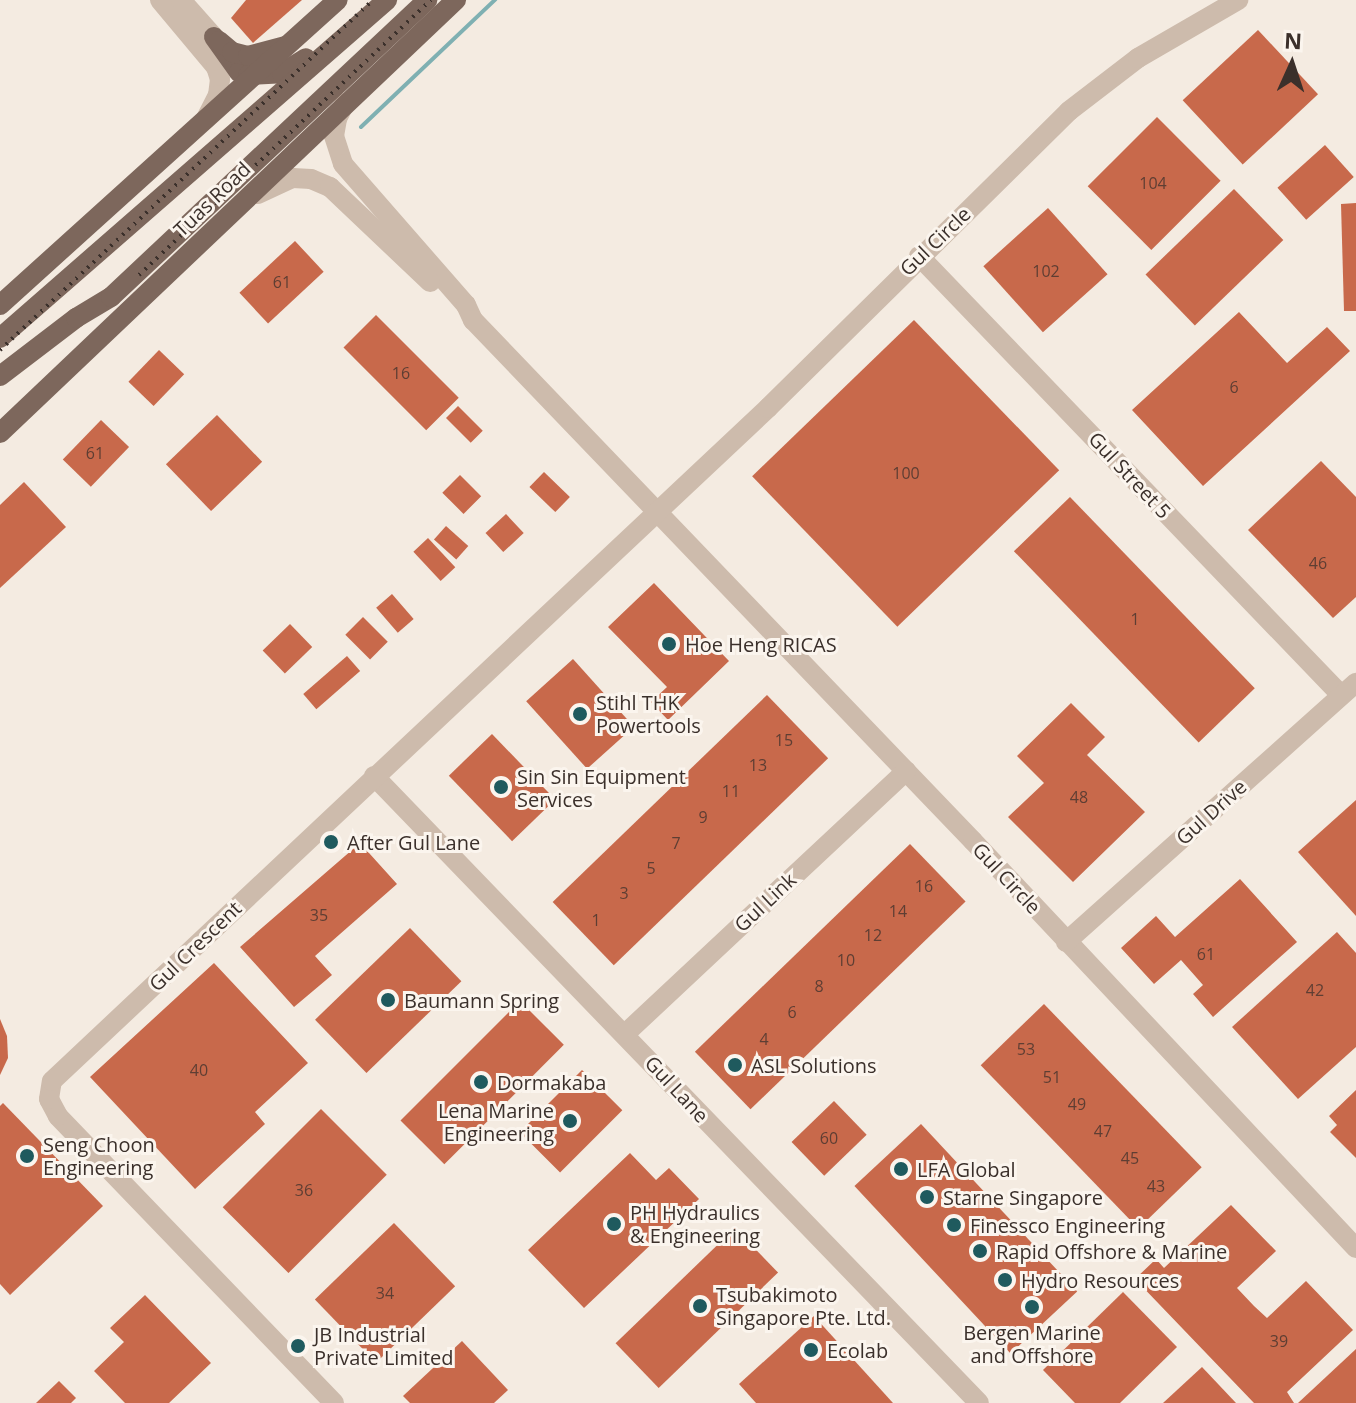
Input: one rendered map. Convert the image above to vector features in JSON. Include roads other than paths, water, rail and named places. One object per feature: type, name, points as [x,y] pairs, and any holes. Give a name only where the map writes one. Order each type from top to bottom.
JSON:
[{"type":"main road","points":[[0,305],[337,0]]},
{"type":"main road","name":"Tuas Road","points":[[0,338],[387,0]]},
{"type":"main road","name":"Tuas Road","points":[[0,376],[76,318],[111,297],[427,0]]},
{"type":"main road","name":"Tuas Road","points":[[0,433],[456,0]]},
{"type":"main road","points":[[214,37],[239,72],[256,76],[282,73],[301,63],[329,37],[351,32]]},
{"type":"main road","points":[[214,37],[232,52],[248,56],[278,50],[293,42]]},
{"type":"main road","name":"Tuas Road","points":[[0,393],[76,318]]},
{"type":"main road","points":[[0,421],[56,379]]},
{"type":"street","points":[[160,0],[208,53],[220,79],[218,95],[202,125]]},
{"type":"street","points":[[181,0],[214,37]]},
{"type":"street","name":"Gul Circle","points":[[655,511],[768,408],[919,256],[1106,79],[1238,0]]},
{"type":"street","name":"Gul Circle","points":[[345,103],[337,119],[334,136],[343,164],[466,305],[473,320]]},
{"type":"street","name":"Gul Circle","points":[[241,205],[285,179],[311,179],[330,187],[393,243],[459,312],[473,320],[906,771],[1356,1248]]},
{"type":"street","name":"Gul Street 5","points":[[919,256],[1348,689]]},
{"type":"street","name":"Gul Crescent","points":[[334,1403],[58,1116],[49,1099],[49,1088],[65,1069],[655,511]]},
{"type":"street","name":"Gul Drive","points":[[1066,942],[1348,689]]},
{"type":"street","name":"Gul Link","points":[[625,1034],[906,771]]},
{"type":"street","name":"Gul Lane","points":[[374,776],[979,1403]]},
{"type":"waterway","points":[[361,127],[495,0]]},
{"type":"railway","points":[[0,350],[373,0]]},
{"type":"railway","points":[[139,275],[431,0]]},
{"type":"place","name":"Hoe Heng RICAS","points":[[669,644]]},
{"type":"place","name":"Stihl THK Powertools","points":[[580,714]]},
{"type":"place","name":"Sin Sin Equipment Services","points":[[501,787]]},
{"type":"place","name":"After Gul Lane","points":[[331,842]]},
{"type":"place","name":"Baumann Spring","points":[[388,1000]]},
{"type":"place","name":"ASL Solutions","points":[[735,1065]]},
{"type":"place","name":"Dormakaba","points":[[481,1082]]},
{"type":"place","name":"Lena Marine Engineering","points":[[570,1121]]},
{"type":"place","name":"Seng Choon Engineering","points":[[27,1156]]},
{"type":"place","name":"LFA Global","points":[[901,1169]]},
{"type":"place","name":"Starne Singapore","points":[[927,1197]]},
{"type":"place","name":"PH Hydraulics & Engineering","points":[[614,1224]]},
{"type":"place","name":"Finessco Engineering","points":[[954,1225]]},
{"type":"place","name":"Rapid Offshore & Marine","points":[[980,1251]]},
{"type":"place","name":"Hydro Resources","points":[[1005,1280]]},
{"type":"place","name":"Tsubakimoto Singapore Pte. Ltd.","points":[[700,1306]]},
{"type":"place","name":"Bergen Marine and Offshore","points":[[1032,1307]]},
{"type":"place","name":"JB Industrial Private Limited","points":[[298,1346]]},
{"type":"place","name":"Ecolab","points":[[811,1350]]}]
